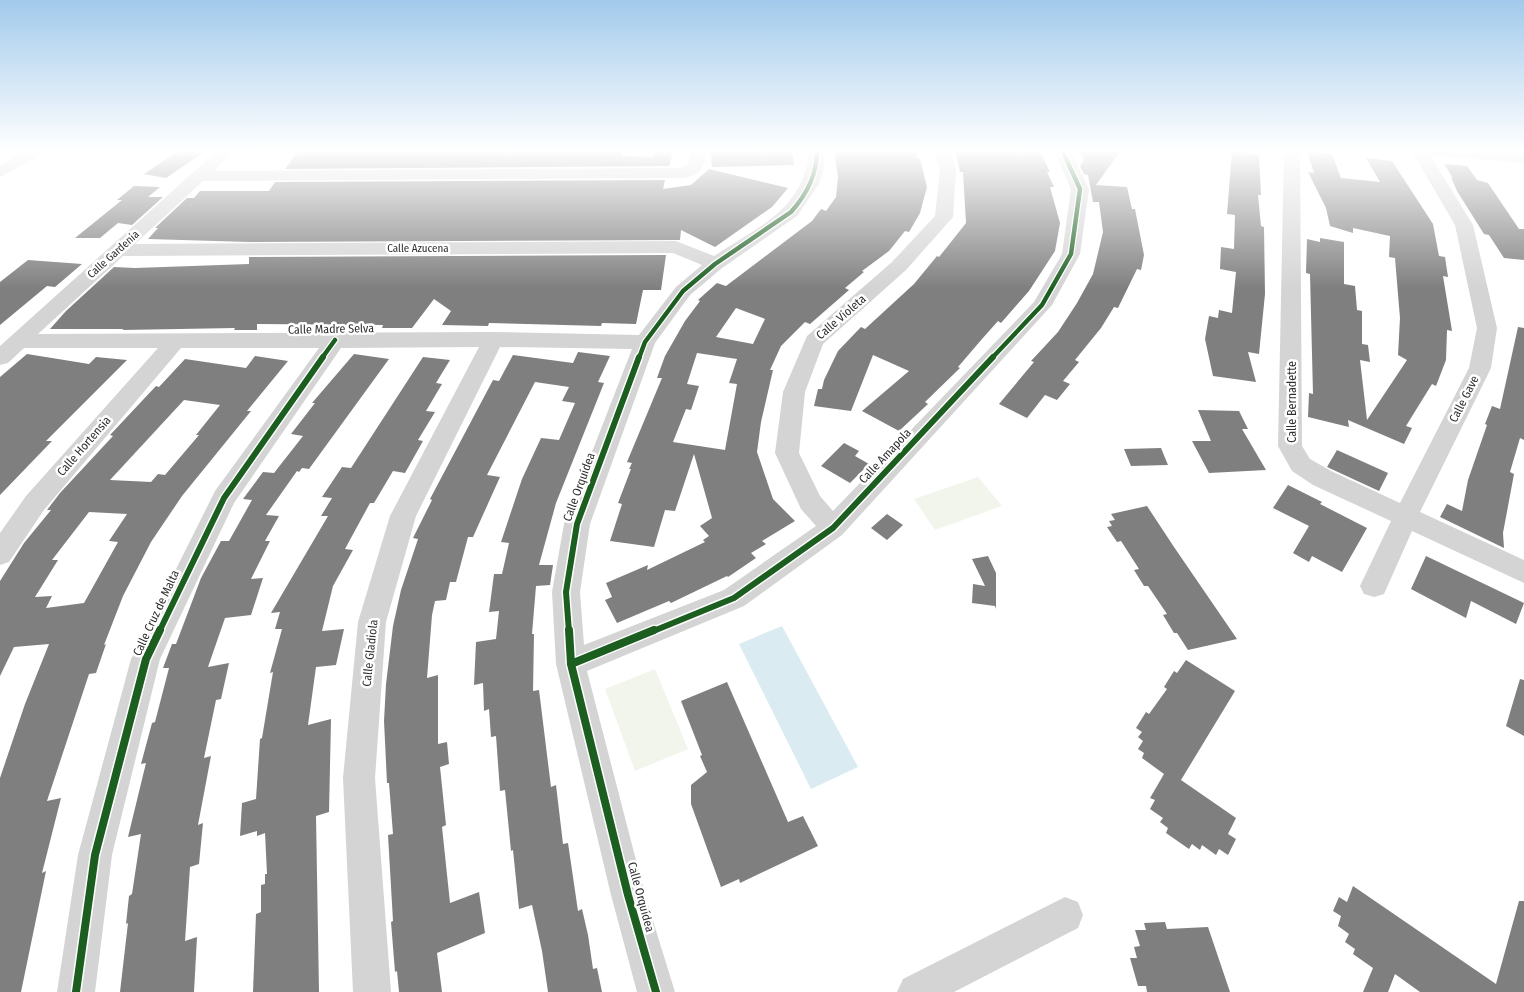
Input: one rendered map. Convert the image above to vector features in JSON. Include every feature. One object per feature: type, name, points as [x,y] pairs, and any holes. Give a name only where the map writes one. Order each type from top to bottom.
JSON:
[{"type":"street","name":"Calle Gardenia","points":[[0,358],[176,196]]},
{"type":"street","name":"Calle Orquídea","points":[[656,992],[628,895],[571,664],[566,592],[577,524],[645,342],[683,290],[715,264],[796,207],[803,196]]},
{"type":"street","name":"Calle Violeta","points":[[833,528],[810,502],[788,453],[794,392],[814,341],[899,266],[944,217],[946,196]]},
{"type":"street","name":"Calle Amapola","points":[[571,664],[734,598],[833,528],[1042,305],[1071,254],[1079,196]]},
{"type":"street","name":"Calle Bernadette","points":[[1292,196],[1290,446],[1301,465],[1322,478],[1524,572]]},
{"type":"street","name":"Calle Gave","points":[[1374,586],[1406,516],[1480,368],[1487,328],[1464,225],[1447,196]]},
{"type":"street","name":"Calle Azucena","points":[[117,250],[676,246],[715,264]]},
{"type":"street","name":"Calle Madre Selva","points":[[18,341],[174,343],[494,339],[645,342]]},
{"type":"street","name":"Calle Gladiola","points":[[372,992],[359,778],[372,622],[404,516],[494,339]]},
{"type":"street","name":"Calle Cruz de Malta","points":[[76,992],[95,855],[146,659],[224,498],[335,340]]},
{"type":"street","name":"Calle Hortensia","points":[[0,554],[35,503],[174,343]]},
{"type":"street","points":[[916,992],[1065,915]]},
{"type":"shaded area","points":[[978,477],[1002,506],[935,530],[914,499]]},
{"type":"shaded area","points":[[782,626],[858,767],[811,789],[739,644]]},
{"type":"shaded area","points":[[655,669],[688,749],[635,771],[605,689]]},
{"type":"building","points":[[122,196],[163,197],[132,225],[118,223],[100,238],[75,238],[122,200],[117,200]]},
{"type":"building","points":[[195,196],[781,196],[772,207],[715,247],[681,230],[680,240],[249,242],[148,239],[158,228],[155,228],[187,198]]},
{"type":"building","points":[[924,196],[920,213],[909,232],[905,231],[889,251],[862,271],[864,272],[845,288],[849,290],[810,324],[805,322],[781,346],[770,370],[773,370],[761,422],[757,452],[773,499],[795,521],[762,541],[766,544],[751,553],[756,558],[728,577],[671,603],[669,601],[617,623],[605,600],[612,597],[606,583],[648,565],[647,570],[705,542],[703,540],[709,536],[700,526],[712,518],[694,454],[675,511],[665,510],[654,547],[610,541],[622,504],[618,503],[631,469],[629,469],[632,463],[627,462],[662,378],[657,378],[665,356],[685,321],[700,301],[698,300],[717,283],[726,286],[812,221],[821,209],[826,211],[836,197]],"holes":[[[736,308],[765,319],[753,344],[716,337]],[[697,353],[737,359],[729,383],[737,384],[725,450],[673,442],[686,409],[691,410],[699,386],[687,384]]]},
{"type":"building","points":[[964,196],[1053,196],[1060,223],[1055,251],[1029,291],[1001,323],[998,321],[958,367],[960,368],[925,402],[928,404],[899,431],[862,411],[909,371],[873,355],[851,411],[814,406],[818,389],[822,389],[824,380],[838,351],[861,327],[865,329],[914,284],[937,256],[939,257],[966,223]]},
{"type":"building","points":[[1092,196],[1129,196],[1132,209],[1135,209],[1144,255],[1141,270],[1137,269],[1118,308],[1114,307],[1101,328],[1075,360],[1079,362],[1063,381],[1070,384],[1057,400],[1045,395],[1027,418],[999,404],[1034,362],[1031,361],[1058,332],[1093,274],[1103,232],[1099,202],[1093,202]]},
{"type":"building","points":[[1228,196],[1258,196],[1261,226],[1264,227],[1265,294],[1259,354],[1248,352],[1256,382],[1213,376],[1205,339],[1209,316],[1218,318],[1219,310],[1232,313],[1236,272],[1220,269],[1221,247],[1234,249],[1235,215],[1227,214]]},
{"type":"building","points":[[1320,196],[1415,196],[1433,224],[1439,256],[1445,257],[1448,277],[1443,276],[1452,331],[1447,330],[1446,360],[1436,386],[1432,384],[1406,426],[1412,428],[1404,444],[1348,420],[1349,427],[1308,417],[1309,393],[1313,394],[1310,274],[1306,273],[1307,239],[1320,242],[1320,238],[1344,242],[1344,284],[1355,286],[1357,310],[1362,311],[1362,344],[1368,345],[1370,362],[1360,360],[1367,420],[1407,360],[1398,355],[1400,318],[1395,258],[1389,257],[1390,236],[1353,228],[1353,233],[1330,226],[1326,208]]},
{"type":"building","points":[[1460,196],[1497,196],[1519,229],[1524,229],[1524,260],[1504,258],[1489,235],[1484,234]]},
{"type":"building","points":[[666,255],[661,290],[643,290],[636,324],[602,323],[601,326],[489,323],[488,326],[442,325],[451,311],[434,299],[412,328],[382,328],[383,325],[257,324],[257,330],[234,330],[235,328],[50,329],[66,311],[114,267],[249,264],[249,257]]},
{"type":"building","points":[[28,260],[82,264],[55,287],[47,286],[0,325],[0,282]]},
{"type":"building","points":[[1518,327],[1524,328],[1524,440],[1520,438],[1510,472],[1514,474],[1503,533],[1504,548],[1440,517],[1447,504],[1462,511],[1468,480],[1487,425],[1485,424],[1492,406],[1500,409]]},
{"type":"building","points":[[578,352],[610,356],[598,382],[604,383],[556,503],[539,565],[553,565],[550,585],[536,586],[532,634],[534,634],[533,691],[539,690],[551,787],[556,785],[563,844],[568,843],[578,911],[582,909],[593,969],[597,968],[602,992],[548,992],[542,951],[532,905],[519,909],[505,790],[500,791],[496,736],[491,737],[489,709],[484,711],[483,683],[474,685],[476,642],[496,639],[499,611],[489,612],[494,574],[502,574],[509,543],[501,542],[522,479],[541,438],[559,440],[575,403],[562,401],[569,387],[535,382],[487,475],[500,477],[473,537],[468,537],[456,582],[450,582],[446,600],[435,601],[432,615],[427,678],[438,675],[438,744],[447,742],[449,764],[440,767],[446,825],[442,827],[450,903],[479,892],[485,933],[437,953],[442,992],[399,992],[397,971],[395,972],[391,922],[393,921],[388,835],[393,834],[389,783],[387,783],[384,721],[393,626],[401,590],[418,539],[413,538],[432,500],[430,499],[493,380],[499,381],[513,355],[573,363]]},
{"type":"building","points":[[27,354],[89,364],[96,357],[127,360],[46,441],[52,441],[0,495],[0,377]]},
{"type":"building","points":[[354,354],[389,359],[309,469],[302,468],[299,472],[297,471],[266,515],[279,516],[265,541],[270,541],[251,579],[263,578],[251,615],[225,618],[208,667],[229,663],[221,699],[216,700],[204,758],[211,756],[198,825],[203,823],[199,864],[190,867],[185,941],[197,937],[194,992],[120,992],[128,923],[126,924],[129,896],[132,894],[141,834],[128,837],[146,763],[141,764],[152,723],[155,722],[169,668],[163,668],[172,644],[176,644],[201,578],[221,541],[229,541],[252,500],[243,499],[263,472],[274,473],[303,436],[291,434],[315,403],[312,403]]},
{"type":"building","points":[[255,356],[288,361],[247,411],[251,411],[182,496],[151,542],[123,596],[104,645],[106,644],[96,673],[89,674],[47,801],[61,798],[42,873],[46,871],[21,992],[0,992],[0,778],[25,704],[49,644],[14,647],[0,676],[0,581],[24,543],[51,510],[47,510],[60,493],[113,436],[110,435],[156,386],[159,387],[185,359],[246,368]],"holes":[[[184,400],[220,405],[196,435],[199,435],[165,475],[158,474],[151,482],[110,480]],[[89,512],[127,514],[109,541],[118,542],[84,603],[46,608],[52,596],[35,597],[58,560],[52,560]]]},
{"type":"building","points":[[423,357],[450,360],[436,383],[442,384],[426,411],[435,412],[418,440],[423,441],[405,473],[393,471],[374,503],[370,503],[345,549],[353,550],[333,586],[322,631],[344,629],[336,665],[316,667],[308,725],[331,719],[329,812],[316,816],[319,992],[253,992],[256,914],[261,912],[261,885],[265,884],[265,874],[267,874],[265,833],[257,836],[257,831],[240,836],[242,803],[256,799],[260,739],[262,738],[273,672],[270,673],[282,629],[275,629],[280,612],[271,613],[328,516],[321,516],[332,498],[322,497],[342,467],[351,468]]},
{"type":"building","points":[[1198,410],[1239,411],[1248,429],[1242,429],[1266,470],[1209,473],[1192,441],[1211,441]]},
{"type":"building","points":[[844,443],[859,451],[855,456],[869,464],[850,483],[821,466]]},
{"type":"building","points":[[1161,448],[1168,465],[1131,466],[1124,449]]},
{"type":"building","points":[[1337,450],[1388,473],[1379,491],[1327,467]]},
{"type":"building","points":[[1288,485],[1367,528],[1342,572],[1312,556],[1309,562],[1293,553],[1309,526],[1273,508]]},
{"type":"building","points":[[1147,506],[1237,639],[1188,650],[1177,633],[1174,633],[1163,615],[1167,614],[1148,586],[1144,586],[1134,570],[1139,569],[1121,541],[1117,542],[1107,527],[1112,526],[1109,521],[1115,520],[1111,514]]},
{"type":"building","points":[[887,514],[903,525],[887,540],[871,528]]},
{"type":"building","points":[[988,556],[996,573],[996,609],[995,606],[972,603],[973,584],[985,586],[972,559]]},
{"type":"building","points":[[1426,556],[1524,603],[1516,624],[1471,601],[1466,618],[1411,589]]},
{"type":"building","points":[[1186,660],[1235,691],[1181,780],[1236,818],[1228,834],[1236,839],[1228,855],[1219,849],[1216,855],[1202,845],[1200,850],[1192,844],[1189,849],[1166,833],[1168,828],[1160,822],[1163,818],[1150,809],[1155,800],[1150,798],[1164,774],[1142,758],[1144,753],[1138,749],[1143,741],[1138,737],[1142,732],[1136,728],[1146,712],[1149,714],[1167,689],[1164,687],[1174,671],[1177,673]]},
{"type":"building","points":[[1520,679],[1524,680],[1524,736],[1506,726]]},
{"type":"building","points":[[727,682],[788,822],[803,816],[818,846],[740,883],[739,879],[721,887],[691,804],[691,785],[707,772],[681,701]]},
{"type":"building","points":[[1353,886],[1496,984],[1519,901],[1524,901],[1524,992],[1420,992],[1395,974],[1388,992],[1363,992],[1373,968],[1353,954],[1355,949],[1345,942],[1349,934],[1338,926],[1341,916],[1333,911],[1339,897],[1347,902]]},
{"type":"building","points":[[1165,922],[1167,929],[1208,927],[1230,992],[1147,992],[1146,986],[1138,986],[1130,958],[1137,958],[1134,947],[1140,946],[1135,930],[1146,930],[1144,923]]},
{"type":"cycle path","points":[[656,992],[628,895],[571,664],[566,592],[577,524],[645,342],[683,291],[715,264],[791,212],[804,196]]},
{"type":"cycle path","points":[[571,664],[734,598],[833,528],[1042,305],[1071,254],[1079,196]]},
{"type":"cycle path","points":[[76,992],[95,855],[146,659],[224,498],[335,340]]}]
